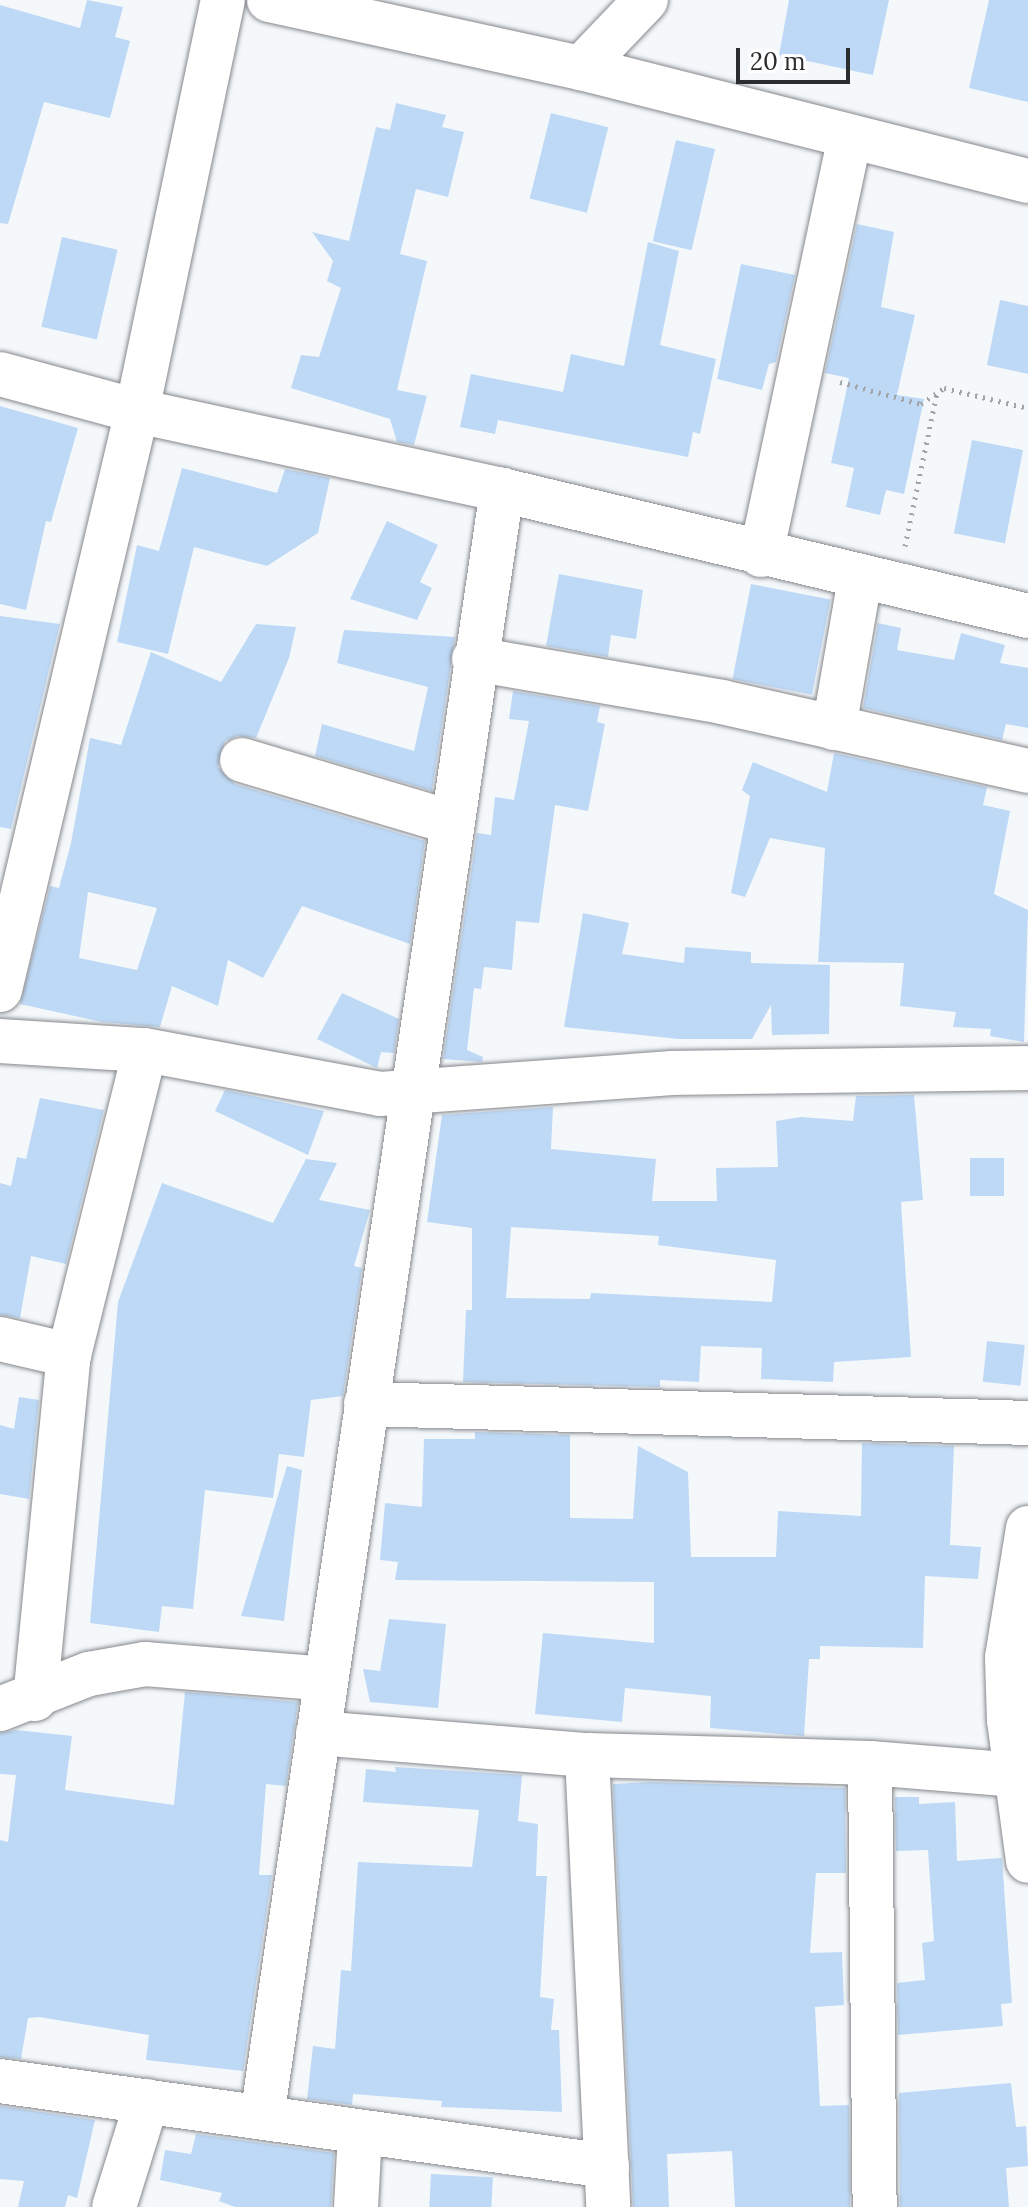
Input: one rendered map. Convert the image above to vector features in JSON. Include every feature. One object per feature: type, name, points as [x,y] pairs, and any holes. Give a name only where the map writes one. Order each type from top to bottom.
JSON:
[{"type":"street","points":[[0,990],[137,411],[223,0]]},
{"type":"street","points":[[269,0],[581,68],[849,140],[1028,181]]},
{"type":"street","points":[[581,68],[646,0]]},
{"type":"street","points":[[761,555],[849,140]]},
{"type":"street","points":[[0,374],[137,411],[502,490],[761,555],[1028,616]]},
{"type":"street","points":[[262,2117],[474,659],[502,490]]},
{"type":"street","points":[[834,728],[878,583]]},
{"type":"street","points":[[474,659],[722,702],[1028,771]]},
{"type":"street","points":[[242,760],[450,822]]},
{"type":"street","points":[[0,1041],[145,1050],[361,1093],[672,1073],[1028,1068]]},
{"type":"street","points":[[18,1704],[69,1355],[145,1050]]},
{"type":"street","points":[[0,1339],[69,1355]]},
{"type":"street","points":[[366,1404],[1028,1423]]},
{"type":"street","points":[[1028,1528],[1007,1658],[1028,1861]]},
{"type":"street","points":[[18,1704],[89,1674],[145,1664],[326,1679]]},
{"type":"street","points":[[318,1733],[587,1755],[870,1763],[1017,1775]]},
{"type":"street","points":[[0,2081],[360,2133],[608,2186],[587,1755]]},
{"type":"street","points":[[870,1763],[875,2207]]},
{"type":"street","points":[[114,2207],[147,2101]]},
{"type":"street","points":[[356,2207],[360,2133]]},
{"type":"path","points":[[800,371],[921,404],[944,388],[1028,408]]},
{"type":"path","points":[[878,583],[937,393]]},
{"type":"building","points":[[87,0],[123,7],[115,37],[130,41],[110,118],[44,102],[8,224],[0,223],[0,5],[80,28]]},
{"type":"building","points":[[789,0],[889,0],[873,75],[779,55]]},
{"type":"building","points":[[989,0],[1028,0],[1028,102],[969,88]]},
{"type":"building","points":[[396,103],[446,115],[442,127],[464,132],[448,197],[416,189],[400,254],[427,261],[397,390],[427,396],[414,445],[397,442],[390,419],[291,388],[301,355],[319,357],[341,288],[327,281],[333,261],[312,232],[349,241],[376,127],[390,130]]},
{"type":"building","points":[[551,113],[608,127],[587,213],[530,198]]},
{"type":"building","points":[[676,140],[715,149],[692,250],[653,241]]},
{"type":"building","points":[[857,224],[894,232],[881,307],[915,315],[897,395],[924,399],[904,494],[886,490],[880,515],[846,507],[854,468],[831,463],[849,378],[825,373]]},
{"type":"building","points":[[62,237],[118,250],[97,339],[41,327]]},
{"type":"building","points":[[648,242],[679,251],[660,345],[716,359],[700,434],[693,432],[688,457],[498,420],[495,434],[460,427],[471,374],[563,392],[571,354],[624,366]]},
{"type":"building","points":[[741,264],[795,275],[776,362],[769,364],[762,390],[717,379]]},
{"type":"building","points":[[1000,300],[1028,306],[1028,374],[987,365]]},
{"type":"building","points":[[0,406],[78,428],[51,522],[46,521],[26,610],[0,604]]},
{"type":"building","points":[[972,440],[1023,450],[1005,543],[954,533]]},
{"type":"building","points":[[182,468],[277,493],[285,469],[330,478],[318,533],[267,566],[194,547],[168,654],[117,642],[137,545],[159,551]]},
{"type":"building","points":[[387,521],[438,545],[420,582],[432,588],[417,620],[350,599]]},
{"type":"building","points":[[559,574],[643,590],[636,639],[611,635],[608,657],[546,646]]},
{"type":"building","points":[[751,584],[831,599],[812,695],[732,679]]},
{"type":"building","points":[[0,616],[60,624],[11,829],[0,827]]},
{"type":"building","points":[[878,623],[901,628],[897,650],[954,660],[961,633],[1005,645],[1000,663],[1028,668],[1028,728],[1006,724],[1002,740],[863,708]]},
{"type":"building","points":[[256,624],[296,627],[289,658],[256,738],[237,736],[225,741],[218,767],[235,784],[425,841],[410,944],[302,906],[263,978],[228,960],[218,1006],[172,986],[160,1027],[102,1022],[20,1004],[50,886],[59,888],[71,843],[90,738],[121,745],[151,652],[221,682]],"holes":[[[88,892],[157,908],[137,970],[79,958]]]},
{"type":"building","points":[[344,630],[455,637],[432,791],[315,756],[322,724],[414,751],[428,687],[337,663]]},
{"type":"building","points":[[513,691],[600,706],[597,722],[605,724],[588,811],[555,805],[539,923],[516,921],[512,970],[484,967],[481,989],[474,988],[467,1050],[483,1057],[482,1062],[443,1059],[477,833],[491,835],[495,797],[514,800],[529,721],[509,719]]},
{"type":"building","points":[[834,753],[987,787],[983,805],[1010,811],[994,894],[1028,910],[1024,1042],[990,1036],[991,1029],[953,1027],[956,1012],[900,1006],[904,963],[818,962],[825,848],[770,838],[745,897],[731,893],[750,796],[742,790],[753,762],[827,792]]},
{"type":"building","points":[[583,913],[629,923],[622,954],[684,963],[685,947],[751,952],[751,963],[830,965],[829,1034],[772,1035],[771,1005],[752,1039],[679,1039],[564,1027]]},
{"type":"building","points":[[342,993],[399,1019],[394,1053],[381,1052],[377,1068],[317,1039]]},
{"type":"building","points":[[225,1090],[324,1111],[308,1155],[215,1111]]},
{"type":"building","points":[[914,1095],[923,1200],[901,1202],[911,1357],[834,1362],[833,1382],[761,1379],[762,1348],[701,1346],[699,1382],[660,1380],[660,1387],[463,1382],[466,1310],[472,1310],[472,1228],[427,1222],[442,1115],[553,1107],[551,1149],[656,1159],[652,1201],[717,1201],[716,1168],[778,1167],[776,1121],[801,1117],[853,1121],[856,1096]],"holes":[[[511,1227],[659,1236],[658,1245],[776,1260],[772,1302],[591,1293],[590,1299],[506,1298]]]},
{"type":"building","points":[[40,1098],[104,1110],[66,1264],[31,1256],[20,1318],[0,1315],[0,1183],[11,1186],[17,1157],[26,1159]]},
{"type":"building","points":[[970,1158],[1004,1158],[1004,1196],[970,1196]]},
{"type":"building","points":[[306,1159],[337,1163],[319,1200],[370,1210],[354,1266],[362,1268],[343,1396],[311,1400],[304,1457],[279,1454],[273,1498],[205,1490],[193,1609],[162,1606],[159,1632],[90,1623],[118,1302],[162,1183],[273,1223]]},
{"type":"building","points":[[987,1341],[1025,1345],[1021,1386],[983,1382]]},
{"type":"building","points":[[19,1397],[39,1400],[29,1499],[0,1494],[0,1425],[14,1429]]},
{"type":"building","points":[[475,1432],[570,1435],[570,1518],[633,1519],[638,1446],[688,1472],[691,1557],[776,1557],[778,1511],[861,1516],[862,1443],[954,1446],[950,1545],[981,1547],[978,1579],[925,1576],[923,1648],[820,1646],[820,1659],[809,1659],[804,1736],[710,1728],[711,1696],[625,1688],[622,1722],[535,1714],[543,1633],[654,1643],[654,1582],[395,1580],[398,1562],[380,1560],[385,1503],[422,1507],[424,1439],[475,1439]]},
{"type":"building","points":[[287,1466],[302,1470],[284,1621],[241,1616]]},
{"type":"building","points":[[389,1619],[446,1624],[438,1708],[370,1702],[363,1669],[380,1671]]},
{"type":"building","points":[[185,1692],[298,1702],[286,1786],[266,1784],[259,1875],[272,1875],[243,2071],[146,2060],[149,2035],[39,2017],[28,2018],[21,2059],[0,2057],[0,1840],[8,1842],[16,1775],[0,1774],[0,1733],[16,1730],[72,1736],[65,1790],[174,1805]]},
{"type":"building","points":[[395,1767],[522,1775],[518,1821],[538,1824],[536,1876],[547,1876],[540,1997],[554,1999],[551,2030],[559,2030],[562,2112],[441,2107],[442,2101],[353,2094],[352,2105],[307,2099],[313,2046],[335,2049],[341,1970],[351,1971],[358,1862],[472,1867],[479,1810],[363,1802],[366,1769],[396,1772]]},
{"type":"building","points":[[649,1782],[845,1788],[846,1873],[816,1873],[810,1953],[842,1952],[844,2005],[815,2007],[820,2106],[849,2105],[850,2207],[735,2207],[732,2151],[667,2154],[669,2207],[633,2207],[613,1784]]},
{"type":"building","points":[[895,1797],[919,1797],[919,1804],[955,1802],[957,1861],[1002,1858],[1012,2003],[1001,2004],[1003,2026],[898,2035],[897,1983],[925,1980],[922,1943],[934,1941],[928,1850],[896,1851]]},
{"type":"building","points":[[1011,2083],[1016,2127],[1026,2126],[1028,2166],[1006,2168],[1009,2207],[900,2207],[899,2093]]},
{"type":"building","points":[[0,2106],[95,2120],[77,2198],[68,2195],[65,2207],[18,2207],[24,2181],[0,2179]]},
{"type":"building","points":[[196,2134],[334,2153],[331,2207],[235,2207],[219,2201],[222,2193],[160,2180],[165,2150],[191,2154]]},
{"type":"building","points":[[431,2174],[493,2177],[491,2207],[429,2207]]}]
